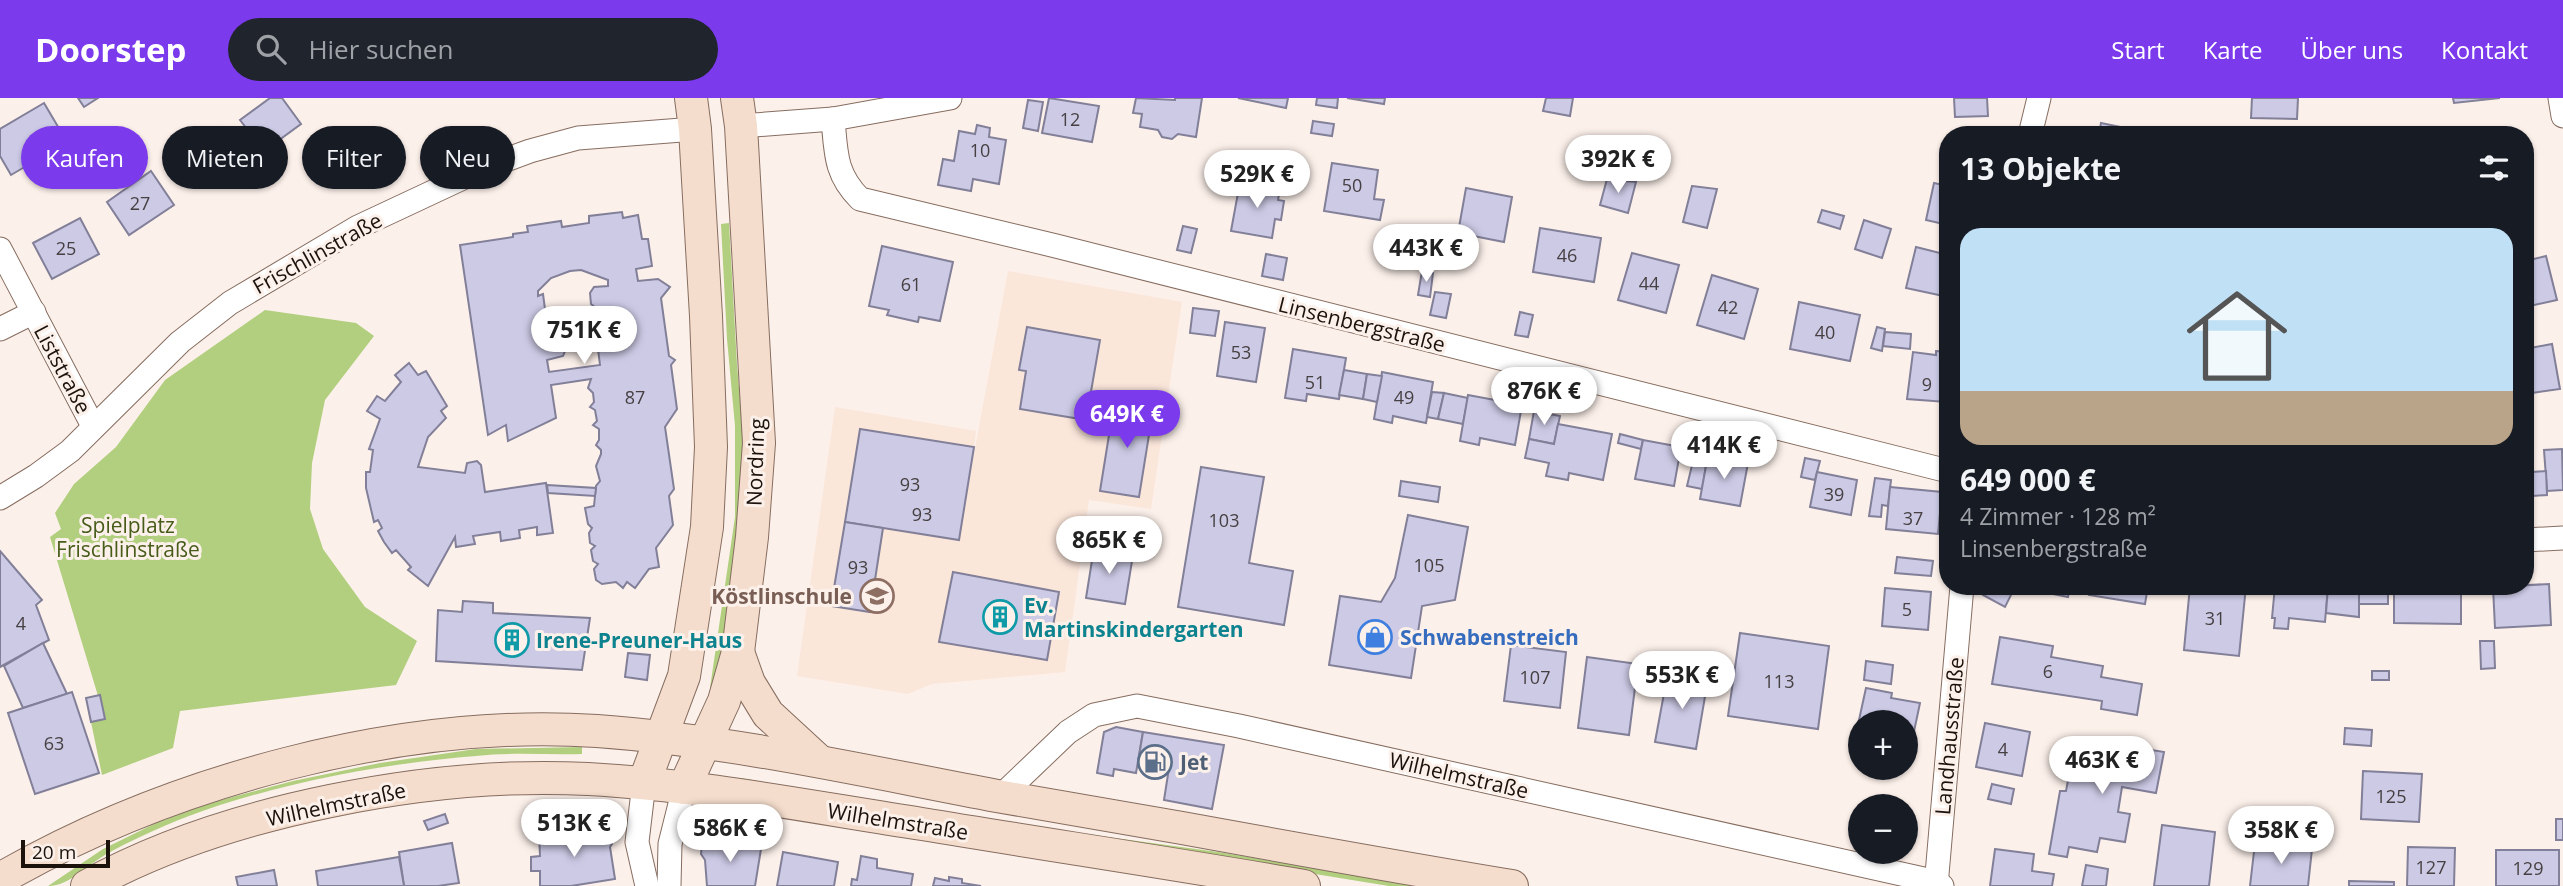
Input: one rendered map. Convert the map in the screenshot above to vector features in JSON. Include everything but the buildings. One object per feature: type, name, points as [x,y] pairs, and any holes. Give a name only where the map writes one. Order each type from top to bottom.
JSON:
[{"type":"main road","points":[[644,783],[684,676],[707,527],[711,447],[695,129],[691,98]]},
{"type":"main road","points":[[695,129],[739,112]]},
{"type":"main road","name":"Nordring","points":[[684,788],[724,701],[738,652],[752,537],[759,443],[739,112]]},
{"type":"main road","points":[[738,652],[749,683],[768,714],[819,761]]},
{"type":"main road","name":"Wilhelmstraße","points":[[0,879],[48,853],[149,807],[292,762],[386,744],[471,734],[593,731],[705,742],[819,761],[1001,796],[1512,886]]},
{"type":"main road","name":"Wilhelmstraße","points":[[87,886],[137,861],[210,834],[301,808],[377,793],[449,783],[564,778],[684,788],[1304,886]]},
{"type":"street","points":[[739,112],[833,120],[950,98]]},
{"type":"street","points":[[2032,126],[2039,98]]},
{"type":"street","points":[[2560,98],[2563,116]]},
{"type":"street","name":"Linsenbergstraße","points":[[833,120],[836,160],[845,184],[860,199],[1939,469]]},
{"type":"street","name":"Frischlinstraße","points":[[0,498],[70,451],[180,342],[230,303],[358,227],[484,169],[530,151],[579,138],[695,129]]},
{"type":"street","name":"Liststraße","points":[[0,249],[93,426]]},
{"type":"street","name":"Liststraße","points":[[0,329],[34,313]]},
{"type":"street","points":[[2534,540],[2563,538]]},
{"type":"street","name":"Landhausstraße","points":[[1939,885],[1961,595]]},
{"type":"street","name":"Wilhelmstraße","points":[[1001,796],[1068,732],[1094,715],[1137,706],[1266,732],[1939,885]]},
{"type":"street","points":[[644,783],[637,842],[647,886]]},
{"type":"street","points":[[669,886],[670,844],[684,788]]},
{"type":"shaded area","points":[[1008,271],[1182,302],[1151,509],[1089,500],[1065,672],[932,684],[908,694],[797,676],[835,407],[976,431],[970,475]]},
{"type":"green space","points":[[729,223],[744,444],[742,505],[717,689],[710,688],[735,517],[735,426],[721,224]]},
{"type":"green space","name":"Spielplatz Frischlinstraße","points":[[265,310],[356,323],[374,336],[325,400],[312,463],[310,509],[323,549],[365,607],[417,641],[396,685],[180,711],[173,748],[102,775],[91,722],[105,719],[50,537],[61,529],[55,513],[74,484],[116,447],[165,380]]},
{"type":"green space","points":[[582,747],[582,754],[489,755],[411,763],[282,787],[220,805],[165,826],[104,855],[65,882],[48,886],[103,849],[156,823],[210,803],[293,781],[380,763],[476,749]]},
{"type":"green space","points":[[741,778],[984,820],[1218,852],[1422,886],[1389,886],[1209,857],[1056,837],[742,785],[738,780]]},
{"type":"place","name":"Köstlinschule","points":[[877,596]]},
{"type":"place","name":"Ev. Martinskindergarten","points":[[1000,617]]},
{"type":"place","name":"Schwabenstreich","points":[[1375,637]]},
{"type":"place","name":"Irene-Preuner-Haus","points":[[512,640]]},
{"type":"place","name":"Jet","points":[[1155,762]]}]
